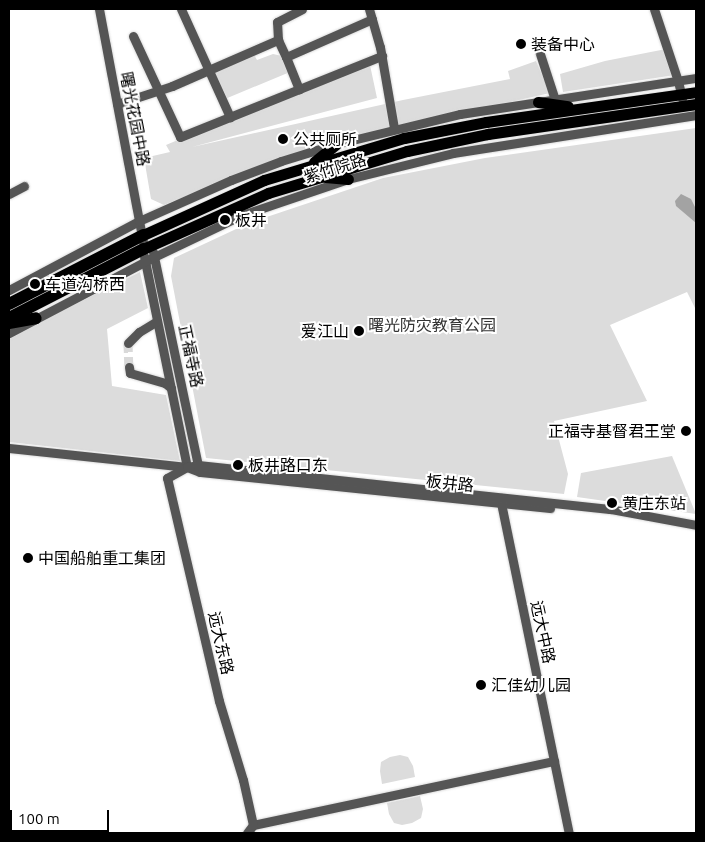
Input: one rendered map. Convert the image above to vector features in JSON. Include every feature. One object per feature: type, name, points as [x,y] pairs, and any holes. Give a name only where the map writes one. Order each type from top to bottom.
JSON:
[{"type":"highway","name":"紫竹院路","points":[[9,304],[143,235]]},
{"type":"highway","name":"紫竹院路","points":[[9,318],[148,253]]},
{"type":"highway","points":[[9,323],[36,318]]},
{"type":"main road","name":"紫竹院路","points":[[148,253],[268,193],[316,177],[407,151],[488,134],[683,105],[696,92]]},
{"type":"main road","points":[[538,102],[582,108]]},
{"type":"main road","name":"紫竹院路","points":[[143,235],[226,196],[311,165],[404,138],[582,108],[696,104]]},
{"type":"main road","points":[[311,165],[336,144]]},
{"type":"main road","points":[[316,177],[348,179]]},
{"type":"street","name":"曙光花园中路","points":[[99,9],[140,222],[148,253]]},
{"type":"street","points":[[181,9],[230,117]]},
{"type":"street","points":[[299,89],[278,40],[277,22],[302,9]]},
{"type":"street","points":[[369,9],[382,56],[394,128]]},
{"type":"street","points":[[654,9],[678,81],[683,105]]},
{"type":"street","points":[[286,57],[372,19]]},
{"type":"street","points":[[133,36],[180,137],[382,56]]},
{"type":"street","points":[[117,104],[158,90],[278,40]]},
{"type":"street","points":[[540,54],[554,100]]},
{"type":"street","name":"紫竹院路","points":[[9,290],[140,222],[231,180],[281,161],[336,144],[394,128],[460,114],[696,78]]},
{"type":"street","name":"紫竹院路","points":[[9,333],[148,253],[242,215],[348,179],[453,153],[683,105],[696,115]]},
{"type":"street","points":[[9,194],[24,186]]},
{"type":"street","name":"正福寺路","points":[[148,253],[157,321],[188,467]]},
{"type":"street","name":"正福寺路","points":[[148,253],[199,468]]},
{"type":"street","points":[[128,343],[139,332],[157,321]]},
{"type":"street","points":[[129,367],[130,373],[166,383],[171,388]]},
{"type":"street","points":[[9,448],[188,467]]},
{"type":"street","name":"板井路","points":[[188,467],[500,500],[626,516],[696,530]]},
{"type":"street","name":"远大东路","points":[[188,467],[167,478],[219,701],[243,780],[253,825]]},
{"type":"street","points":[[500,500],[626,511],[696,525]]},
{"type":"street","name":"远大中路","points":[[500,500],[569,833]]},
{"type":"street","points":[[247,833],[253,825],[554,761]]},
{"type":"green space","points":[[666,49],[675,75],[563,92],[560,74],[605,61]]},
{"type":"green space","points":[[253,53],[257,60],[273,54],[282,56],[290,72],[225,99],[212,70]]},
{"type":"green space","points":[[536,61],[550,93],[394,128],[285,156],[164,205],[151,199],[144,158],[170,152],[166,145],[370,65],[377,98],[192,147],[403,100],[510,79],[508,71]]},
{"type":"green space","name":"曙光防灾教育公园","points":[[696,128],[696,310],[687,292],[610,325],[647,401],[554,421],[568,474],[564,494],[206,458],[171,276],[174,258],[249,223],[383,178],[485,158]]},
{"type":"green space","points":[[140,272],[148,308],[107,329],[112,386],[166,395],[180,461],[9,442],[9,337]]},
{"type":"green space","points":[[672,456],[696,514],[577,497],[581,473]]},
{"type":"green space","points":[[400,755],[408,757],[413,766],[415,777],[382,784],[381,762],[390,757]]},
{"type":"green space","points":[[420,796],[423,809],[421,818],[412,823],[402,825],[394,823],[389,814],[387,803]]},
{"type":"shaded area","points":[[681,194],[691,199],[696,209],[696,223],[676,206],[675,201]]},
{"type":"tunnel","points":[[128,343],[129,367]]},
{"type":"place","name":"装备中心","points":[[521,44]]},
{"type":"place","name":"公共厕所","points":[[283,139]]},
{"type":"place","name":"板井","points":[[225,220]]},
{"type":"place","name":"车道沟桥西","points":[[35,284]]},
{"type":"place","name":"爱江山","points":[[359,331]]},
{"type":"place","name":"正福寺基督君王堂","points":[[686,431]]},
{"type":"place","name":"板井路口东","points":[[238,465]]},
{"type":"place","name":"黄庄东站","points":[[612,503]]},
{"type":"place","name":"中国船舶重工集团","points":[[28,558]]},
{"type":"place","name":"汇佳幼儿园","points":[[481,685]]}]
